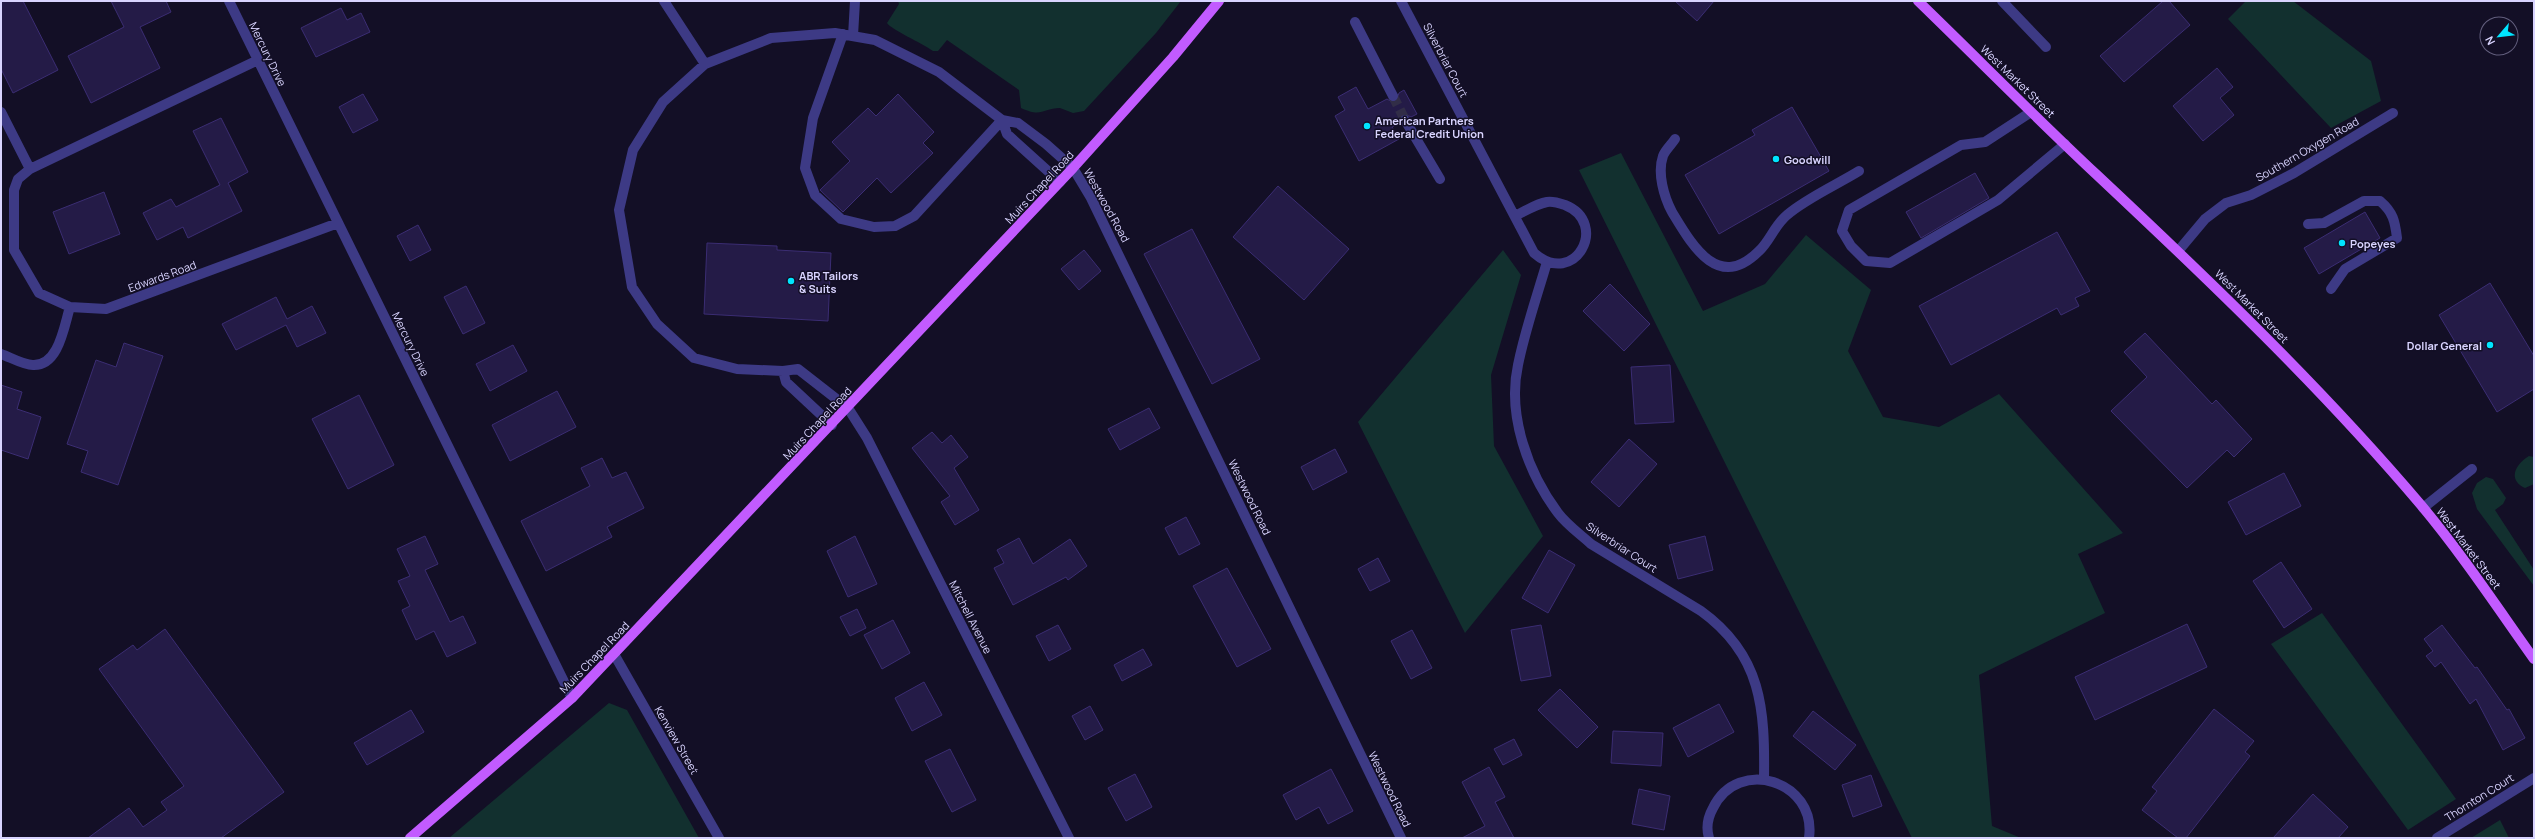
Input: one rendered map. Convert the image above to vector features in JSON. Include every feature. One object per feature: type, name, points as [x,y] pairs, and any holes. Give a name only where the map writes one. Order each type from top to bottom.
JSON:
[{"type":"main road","name":"Muirs Chapel Road","points":[[410,838],[572,698],[832,425],[1073,168],[1173,57],[1218,1]]},
{"type":"main road","name":"West Market Street","points":[[1918,1],[2031,112],[2179,250],[2308,379],[2423,508],[2471,569],[2534,659]]},
{"type":"street","name":"Mercury Drive","points":[[229,1],[572,698]]},
{"type":"street","points":[[664,1],[705,64],[770,38],[848,35],[875,40],[938,72],[1002,120],[1018,122],[1073,168]]},
{"type":"street","points":[[855,1],[848,35],[813,118],[805,168],[815,195],[841,219],[874,227],[895,226],[914,216],[1002,120]]},
{"type":"street","name":"Silverbriar Court","points":[[1401,1],[1516,216],[1534,253],[1547,262],[1517,366],[1517,419],[1521,440],[1534,471],[1559,514],[1575,531],[1592,544],[1701,611],[1718,623],[1731,638],[1748,665],[1760,699],[1764,725],[1764,779]]},
{"type":"street","points":[[2002,1],[2046,48]]},
{"type":"street","points":[[1355,22],[1393,96]]},
{"type":"street","points":[[1,112],[30,169],[258,60]]},
{"type":"street","name":"Mitchell Avenue","points":[[705,64],[663,102],[633,150],[619,210],[632,287],[657,324],[694,358],[737,369],[783,370],[798,368],[848,408],[867,438],[1069,838]]},
{"type":"street","points":[[2031,112],[1985,142],[1961,145],[1849,210],[1842,231],[1851,246],[1866,261],[1890,263],[1998,200],[2065,144]]},
{"type":"street","name":"Southern Oxygen Road","points":[[2179,250],[2205,220],[2226,203],[2251,195],[2294,173],[2393,113]]},
{"type":"street","points":[[1002,120],[1007,134],[1060,182]]},
{"type":"street","points":[[1405,120],[1440,179]]},
{"type":"street","points":[[1675,139],[1663,156],[1662,181],[1666,201],[1691,243],[1706,259],[1718,267],[1744,263],[1760,251],[1771,231],[1787,214],[1860,171]]},
{"type":"street","name":"Westwood Road","points":[[1073,168],[1118,250],[1401,838]]},
{"type":"street","name":"Edwards Road","points":[[30,169],[22,174],[14,190],[14,250],[39,293],[70,308],[106,309],[338,223]]},
{"type":"street","points":[[2308,224],[2324,223],[2364,201],[2380,201],[2390,209],[2395,220],[2397,238],[2345,269],[2331,289]]},
{"type":"street","points":[[1516,216],[1547,202],[1570,208],[1580,216],[1585,226],[1587,238],[1582,249],[1575,258],[1566,262],[1557,264],[1547,262]]},
{"type":"street","points":[[1,354],[33,365],[45,362],[54,356],[70,308]]},
{"type":"street","points":[[783,370],[786,382],[832,425]]},
{"type":"street","points":[[2423,508],[2472,469]]},
{"type":"street","name":"Kenview Street","points":[[614,654],[719,838]]},
{"type":"street","name":"Thornton Court","points":[[2437,838],[2534,778]]},
{"type":"street","points":[[1709,838],[1711,812],[1723,793],[1742,781],[1764,779],[1786,786],[1802,803],[1810,825],[1809,838]]},
{"type":"green space","points":[[898,1],[1181,1],[1156,33],[1084,111],[1073,113],[1060,108],[1054,108],[1042,112],[1034,112],[1021,108],[1019,90],[947,40],[938,51],[933,51],[890,26],[887,23],[899,4]]},
{"type":"green space","points":[[2246,1],[2293,1],[2371,61],[2381,101],[2331,128],[2228,19]]},
{"type":"green space","points":[[1621,153],[1703,311],[1765,284],[1806,235],[1871,290],[1848,351],[1883,417],[1939,427],[1999,394],[2123,533],[2078,554],[2105,613],[1979,675],[1992,826],[2021,838],[1912,838],[1579,170]]},
{"type":"green space","points":[[1503,250],[1521,275],[1491,375],[1494,446],[1543,536],[1465,633],[1358,422]]},
{"type":"green space","points":[[2529,456],[2534,457],[2534,484],[2525,488],[2516,480],[2515,471],[2517,467]]},
{"type":"green space","points":[[2486,477],[2493,479],[2506,498],[2503,504],[2495,510],[2534,570],[2534,586],[2477,509],[2472,493],[2477,483]]},
{"type":"green space","points":[[2322,613],[2456,799],[2408,830],[2271,644]]},
{"type":"green space","points":[[609,703],[627,710],[699,838],[449,838]]},
{"type":"green space","points":[[2500,820],[2509,838],[2471,838]]},
{"type":"building","points":[[1,1],[23,1],[58,70],[13,93],[1,69]]},
{"type":"building","points":[[111,1],[166,1],[171,12],[140,27],[160,68],[91,103],[68,56],[124,27]]},
{"type":"building","points":[[1675,1],[1714,1],[1697,21]]},
{"type":"building","points":[[2163,1],[2169,1],[2190,25],[2124,82],[2100,56]]},
{"type":"building","points":[[341,8],[347,20],[361,13],[370,32],[316,57],[301,28]]},
{"type":"building","points":[[2217,68],[2233,87],[2220,98],[2234,115],[2203,141],[2173,106]]},
{"type":"building","points":[[1356,87],[1368,109],[1387,99],[1392,102],[1396,102],[1399,93],[1404,90],[1417,114],[1411,117],[1405,114],[1401,115],[1399,123],[1392,127],[1399,139],[1359,161],[1335,116],[1345,110],[1338,97]]},
{"type":"building","points":[[363,94],[378,120],[353,133],[339,107]]},
{"type":"building","points":[[898,94],[934,132],[923,143],[933,153],[891,193],[877,178],[843,212],[820,190],[850,161],[832,142],[868,108],[876,116]]},
{"type":"building","points":[[1792,107],[1829,171],[1719,234],[1685,175],[1755,135],[1752,130]]},
{"type":"building","points":[[221,118],[248,172],[228,183],[242,211],[188,238],[183,227],[157,240],[143,213],[171,199],[176,207],[220,185],[193,131]]},
{"type":"building","points":[[1975,173],[1989,198],[1921,238],[1906,212]]},
{"type":"building","points":[[1278,186],[1349,249],[1304,300],[1233,237]]},
{"type":"building","points":[[104,192],[120,234],[69,254],[53,212]]},
{"type":"building","name":"Popeyes","points":[[2365,212],[2380,238],[2319,274],[2304,248]]},
{"type":"building","points":[[418,225],[431,250],[410,261],[397,236]]},
{"type":"building","points":[[1192,229],[1260,359],[1212,384],[1144,254]]},
{"type":"building","points":[[2057,232],[2090,291],[2075,298],[2079,306],[2061,315],[2057,308],[1951,365],[1919,306]]},
{"type":"building","points":[[707,243],[777,246],[777,250],[831,253],[828,321],[704,314]]},
{"type":"building","points":[[1084,250],[1101,271],[1079,290],[1061,269]]},
{"type":"building","points":[[2490,283],[2534,356],[2534,389],[2497,412],[2439,315]]},
{"type":"building","points":[[1610,284],[1650,324],[1624,351],[1583,311]]},
{"type":"building","points":[[466,286],[485,323],[463,334],[444,297]]},
{"type":"building","points":[[276,297],[287,319],[312,306],[326,333],[297,347],[286,325],[236,350],[222,324]]},
{"type":"building","points":[[2145,333],[2212,404],[2216,400],[2252,439],[2234,457],[2227,450],[2187,488],[2111,411],[2147,377],[2124,352]]},
{"type":"building","points":[[124,343],[163,356],[118,485],[81,472],[88,451],[67,444],[96,360],[116,367]]},
{"type":"building","points":[[513,345],[527,371],[490,391],[476,364]]},
{"type":"building","points":[[1670,365],[1674,422],[1635,424],[1631,367]]},
{"type":"building","points":[[1,385],[22,392],[17,409],[41,417],[28,459],[1,450]]},
{"type":"building","points":[[557,391],[576,427],[510,461],[492,425]]},
{"type":"building","points":[[359,395],[394,465],[348,489],[312,419]]},
{"type":"building","points":[[1149,408],[1160,428],[1120,450],[1108,429]]},
{"type":"building","points":[[932,432],[942,443],[951,435],[968,457],[954,468],[979,510],[955,525],[941,502],[950,496],[912,448]]},
{"type":"building","points":[[1629,439],[1657,464],[1619,507],[1591,482]]},
{"type":"building","points":[[1335,449],[1347,472],[1313,490],[1301,467]]},
{"type":"building","points":[[602,458],[612,478],[626,472],[644,508],[607,527],[612,537],[546,571],[521,521],[590,486],[581,468]]},
{"type":"building","points":[[2284,473],[2301,506],[2246,535],[2228,502]]},
{"type":"building","points":[[1186,517],[1200,544],[1179,555],[1165,528]]},
{"type":"building","points":[[425,536],[438,564],[425,570],[450,622],[463,616],[476,643],[447,657],[434,631],[416,640],[402,610],[410,606],[398,581],[410,576],[397,549]]},
{"type":"building","points":[[855,536],[877,584],[848,597],[827,551]]},
{"type":"building","points":[[1705,536],[1713,570],[1678,579],[1669,545]]},
{"type":"building","points":[[1019,538],[1033,564],[1070,539],[1087,566],[1068,580],[1066,577],[1013,605],[994,568],[1004,563],[997,550]]},
{"type":"building","points":[[1549,550],[1575,565],[1548,613],[1522,598]]},
{"type":"building","points":[[1378,558],[1390,581],[1370,591],[1358,569]]},
{"type":"building","points":[[2281,562],[2312,609],[2284,628],[2253,581]]},
{"type":"building","points":[[1227,568],[1271,649],[1237,667],[1193,586]]},
{"type":"building","points":[[857,609],[866,628],[850,636],[840,617]]},
{"type":"building","points":[[893,620],[910,653],[882,669],[864,635]]},
{"type":"building","points":[[2187,624],[2207,667],[2095,720],[2075,677]]},
{"type":"building","points":[[1058,625],[1071,649],[1049,661],[1036,636]]},
{"type":"building","points":[[1541,625],[1551,676],[1521,681],[1511,630]]},
{"type":"building","points":[[2442,625],[2475,668],[2477,667],[2507,710],[2509,709],[2525,738],[2503,750],[2476,699],[2470,704],[2441,662],[2435,667],[2426,656],[2433,651],[2424,639]]},
{"type":"building","points":[[165,629],[284,792],[221,838],[88,838],[129,808],[143,827],[167,810],[161,802],[184,786],[99,669],[133,645],[137,650]]},
{"type":"building","points":[[1412,630],[1432,668],[1411,679],[1391,641]]},
{"type":"building","points":[[1143,649],[1152,665],[1122,681],[1114,665]]},
{"type":"building","points":[[924,682],[942,715],[912,731],[895,698]]},
{"type":"building","points":[[1560,689],[1598,727],[1577,748],[1538,710]]},
{"type":"building","points":[[1719,704],[1734,732],[1688,757],[1673,728]]},
{"type":"building","points":[[1090,706],[1103,730],[1085,740],[1072,716]]},
{"type":"building","points":[[2214,709],[2254,741],[2245,752],[2250,756],[2186,838],[2178,838],[2142,810],[2157,791],[2152,787]]},
{"type":"building","points":[[411,710],[424,732],[367,765],[354,743]]},
{"type":"building","points":[[1813,711],[1856,745],[1835,770],[1793,736]]},
{"type":"building","points":[[1613,731],[1663,733],[1661,766],[1611,763]]},
{"type":"building","points":[[1514,739],[1522,755],[1503,765],[1494,749]]},
{"type":"building","points":[[950,749],[976,800],[952,812],[925,761]]},
{"type":"building","points":[[1489,767],[1505,797],[1495,802],[1514,838],[1462,838],[1485,826],[1462,782]]},
{"type":"building","points":[[1331,769],[1353,811],[1328,824],[1319,807],[1296,820],[1283,795]]},
{"type":"building","points":[[1135,774],[1152,807],[1126,821],[1108,788]]},
{"type":"building","points":[[1871,775],[1882,806],[1853,817],[1842,785]]},
{"type":"building","points":[[1639,789],[1670,796],[1664,830],[1632,824]]},
{"type":"building","points":[[2313,794],[2348,827],[2338,838],[2273,838]]},
{"type":"tunnel","points":[[1393,96],[1405,120]]},
{"type":"place","name":"American Partners Federal Credit Union","points":[[1367,126]]},
{"type":"place","name":"Goodwill","points":[[1776,159]]},
{"type":"place","name":"Popeyes","points":[[2342,243]]},
{"type":"place","name":"ABR Tailors & Suits","points":[[791,281]]},
{"type":"place","name":"Dollar General","points":[[2490,345]]}]
